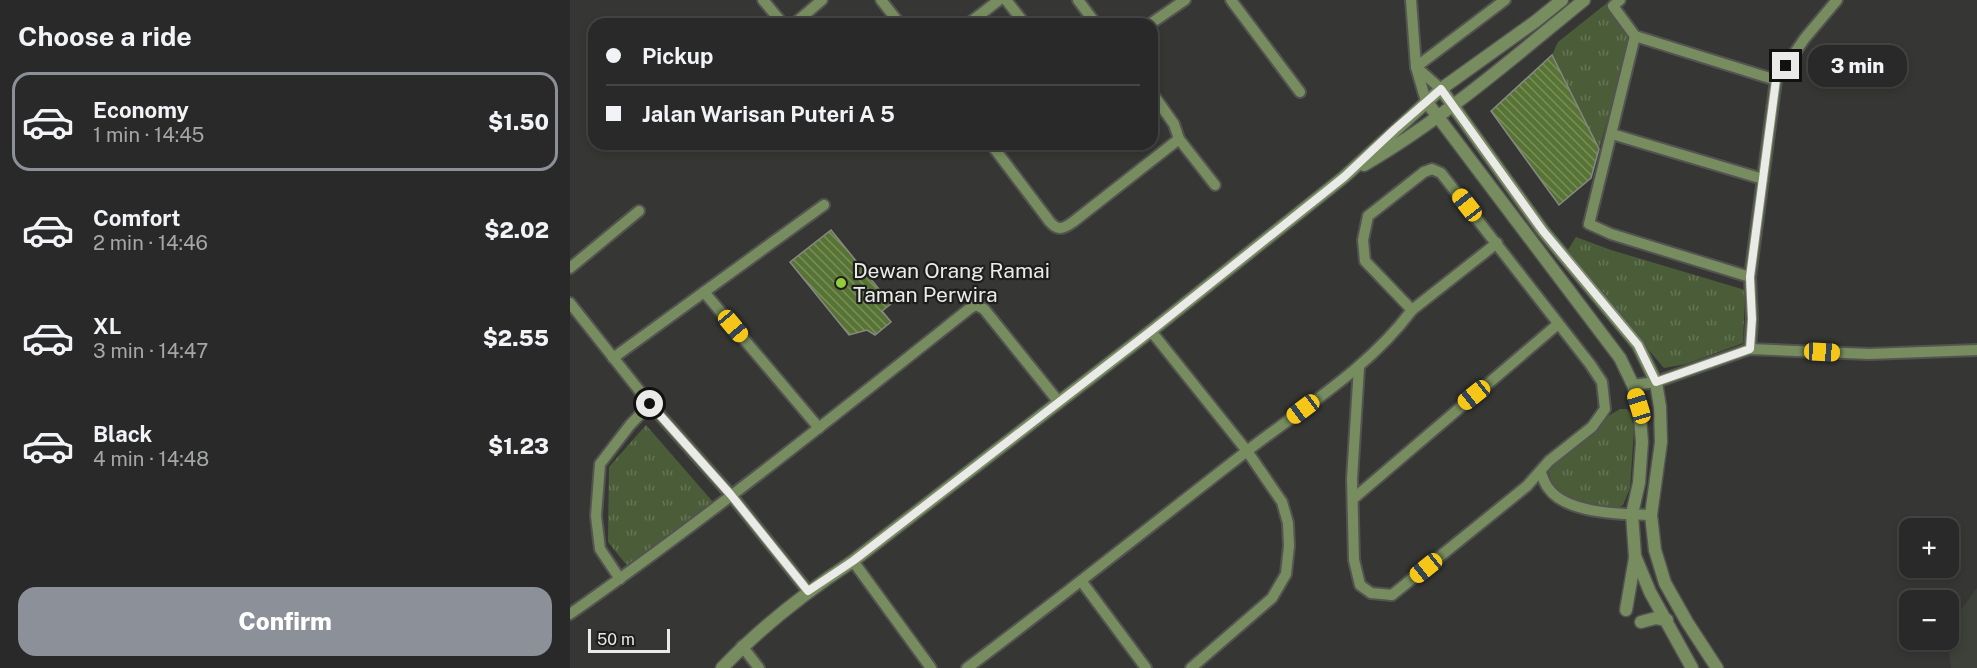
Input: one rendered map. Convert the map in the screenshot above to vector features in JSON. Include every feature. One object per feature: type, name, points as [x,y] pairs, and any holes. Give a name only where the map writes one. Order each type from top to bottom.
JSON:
[{"type":"street","points":[[763,0],[778,18]]},
{"type":"street","points":[[801,18],[822,0]]},
{"type":"street","points":[[881,0],[895,18]]},
{"type":"street","points":[[976,18],[999,0]]},
{"type":"street","points":[[1006,0],[1020,18]]},
{"type":"street","points":[[1078,0],[1092,18]]},
{"type":"street","points":[[1158,19],[1185,0]]},
{"type":"street","points":[[1231,0],[1300,92]]},
{"type":"street","points":[[1411,0],[1416,67],[1426,101],[1620,358],[1633,385],[1639,406],[1642,442],[1640,483],[1632,514],[1635,556],[1626,610]]},
{"type":"street","points":[[1416,67],[1505,0]]},
{"type":"street","points":[[722,668],[742,646],[808,591],[853,561],[1151,331],[1344,177],[1426,101],[1562,0]]},
{"type":"street","points":[[1344,177],[1406,140],[1439,117],[1584,0]]},
{"type":"street","points":[[1620,0],[1613,6],[1635,36],[1776,80]]},
{"type":"street","points":[[1750,349],[1752,319],[1750,277],[1776,80],[1805,38],[1837,0]]},
{"type":"street","points":[[1635,36],[1589,224],[1611,234],[1750,277]]},
{"type":"street","points":[[1416,67],[1441,89],[1543,231],[1638,345],[1656,382],[1660,407],[1661,442],[1651,515],[1655,550],[1665,583],[1716,668]]},
{"type":"street","points":[[1158,101],[1174,124],[1179,139],[1215,185]]},
{"type":"street","points":[[1612,134],[1763,179]]},
{"type":"street","points":[[996,150],[1050,222],[1055,228],[1060,229],[1179,139]]},
{"type":"street","points":[[1359,367],[1353,456],[1354,560],[1360,585],[1371,593],[1392,595],[1527,486],[1549,461],[1592,427],[1605,409],[1602,382],[1573,340],[1558,324],[1442,173],[1432,169],[1424,172],[1368,216],[1363,240],[1365,261],[1412,310]]},
{"type":"street","points":[[613,358],[824,205]]},
{"type":"street","points":[[570,268],[639,211]]},
{"type":"street","points":[[968,668],[1359,367],[1402,324],[1412,310],[1497,243]]},
{"type":"street","points":[[704,292],[819,428]]},
{"type":"street","points":[[570,303],[650,404],[731,495],[808,591]]},
{"type":"street","points":[[570,614],[731,495],[976,305],[984,309],[1058,401]]},
{"type":"street","points":[[1353,499],[1558,324]]},
{"type":"street","points":[[1151,331],[1248,451],[1282,502],[1288,523],[1289,546],[1286,574],[1272,598],[1191,668]]},
{"type":"street","points":[[1633,385],[1656,382],[1750,349],[1869,354],[1977,350]]},
{"type":"street","points":[[620,579],[600,549],[596,516],[600,464],[630,425],[650,404]]},
{"type":"street","points":[[1540,473],[1549,490],[1568,504],[1599,511],[1651,515]]},
{"type":"street","points":[[1635,556],[1650,592],[1692,668]]},
{"type":"street","points":[[853,561],[931,668]]},
{"type":"street","points":[[1082,582],[1146,668]]},
{"type":"street","points":[[1641,622],[1656,618],[1666,620]]},
{"type":"street","points":[[742,646],[759,668]]},
{"type":"shaded area","points":[[1977,588],[1977,668],[1951,668],[1949,650],[1959,650],[1959,612]]},
{"type":"green space","points":[[1607,3],[1631,39],[1599,149],[1552,55],[1558,42]]},
{"type":"green space","points":[[1576,237],[1611,250],[1745,290],[1743,343],[1686,364],[1664,368],[1566,253]]},
{"type":"green space","points":[[1620,409],[1627,409],[1631,414],[1634,429],[1630,488],[1623,505],[1613,511],[1574,504],[1554,489],[1548,471],[1610,415]]},
{"type":"green space","points":[[646,425],[713,502],[629,568],[608,542],[609,467]]},
{"type":"building","points":[[1552,55],[1599,149],[1591,178],[1559,205],[1491,111]]},
{"type":"building","name":"Dewan Orang Ramai Taman Perwira","points":[[831,230],[891,304],[882,311],[891,322],[875,335],[867,330],[849,335],[790,262]]},
{"type":"place","name":"Dewan Orang Ramai Taman Perwira","points":[[841,283]]},
{"type":"route","points":[[650,404],[731,495],[808,591],[853,561],[1151,331],[1344,177],[1441,89],[1543,231],[1638,345],[1656,382],[1750,349],[1752,319],[1750,277],[1776,80],[1786,66]]}]
